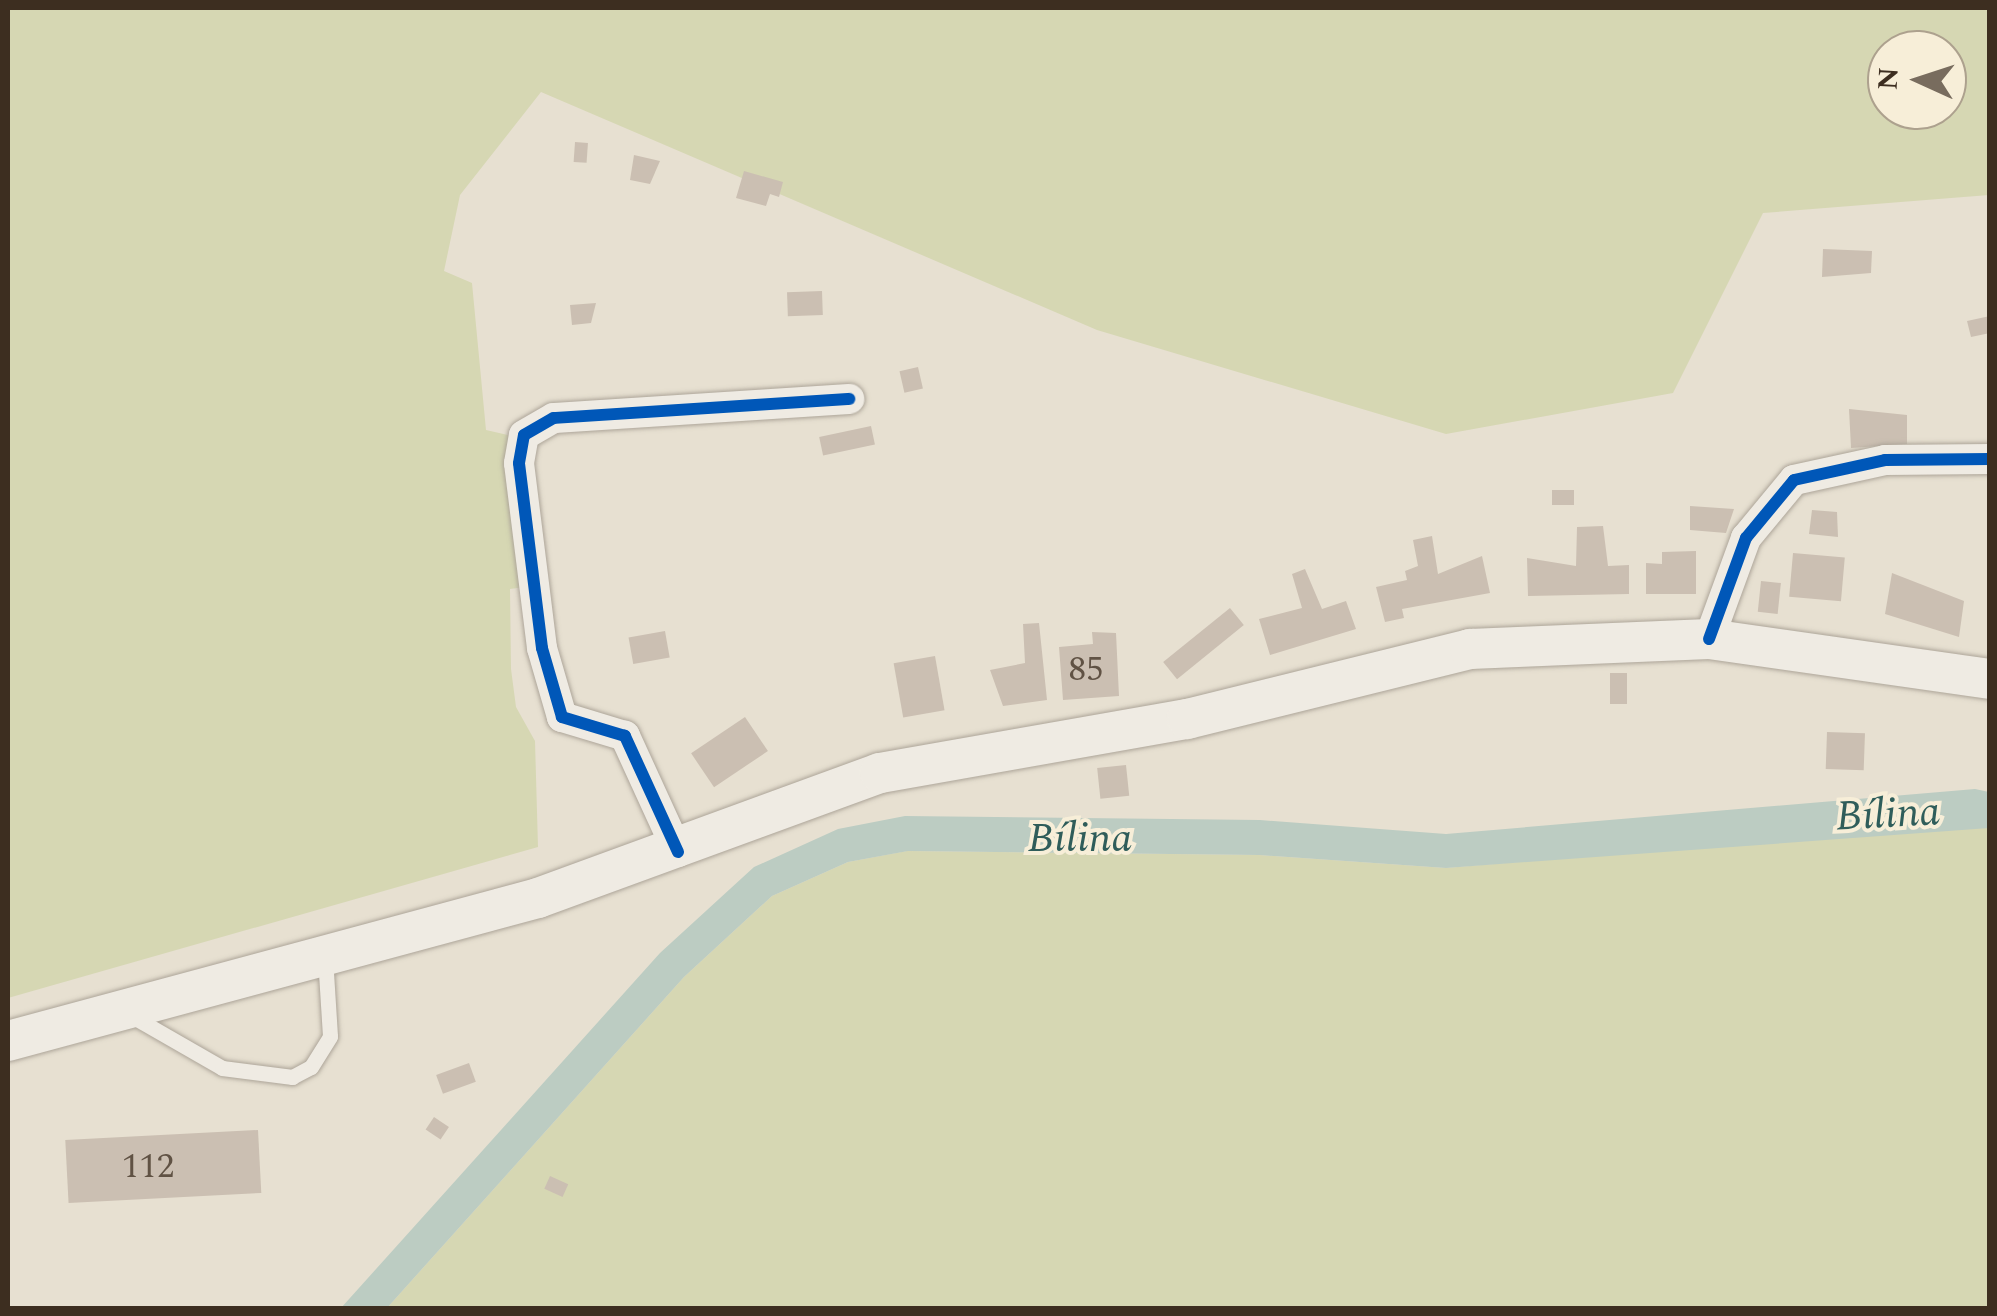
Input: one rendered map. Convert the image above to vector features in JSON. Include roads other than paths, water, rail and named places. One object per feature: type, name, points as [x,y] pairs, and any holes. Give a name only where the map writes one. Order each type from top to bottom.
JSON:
[{"type":"main road","points":[[8,1041],[325,957],[678,852],[880,773],[960,754],[1187,719],[1470,650],[1708,639],[1990,679]]},
{"type":"street","points":[[678,852],[625,736],[562,717],[540,630],[519,463],[524,434],[554,418],[850,399]]},
{"type":"street","points":[[1708,639],[1746,538],[1794,480],[1885,460],[1990,459]]},
{"type":"lane","points":[[122,1011],[222,1068],[292,1077],[311,1067],[330,1036],[325,957]]},
{"type":"water","name":"Bílina","points":[[1975,789],[1989,792],[1989,828],[1446,868],[1259,855],[908,851],[848,862],[772,896],[684,977],[387,1308],[341,1308],[660,953],[754,867],[838,829],[905,816],[1260,820],[1446,834]]}]
